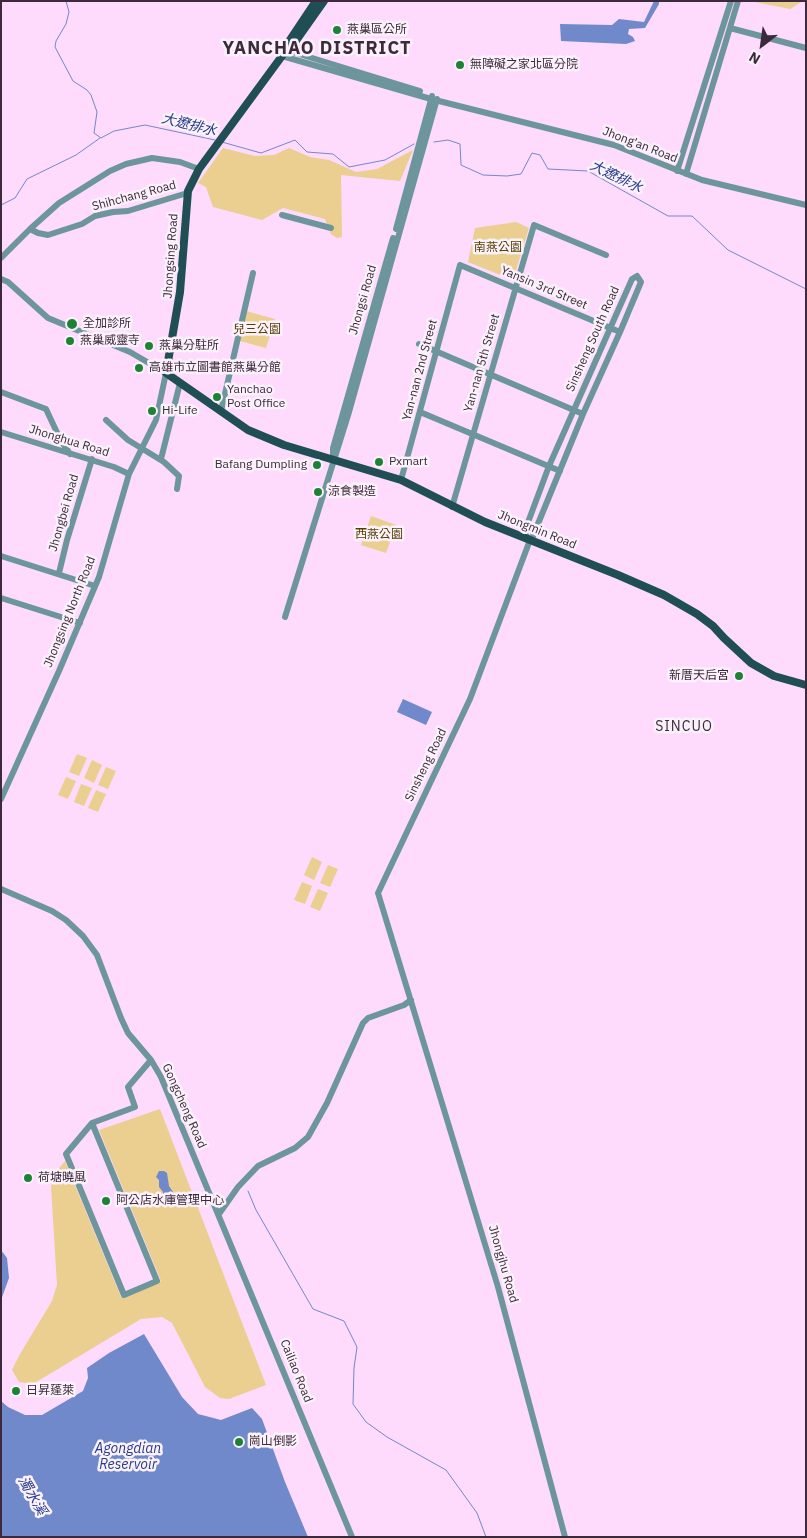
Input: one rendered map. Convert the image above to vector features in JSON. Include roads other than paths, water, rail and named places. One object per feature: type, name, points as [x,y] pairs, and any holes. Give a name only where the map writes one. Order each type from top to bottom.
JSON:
[{"type":"main road","points":[[285,52],[316,1]]},
{"type":"main road","points":[[285,52],[324,1]]},
{"type":"main road","name":"Jhongsing Road","points":[[166,374],[180,292],[187,196],[200,169],[221,138],[285,52]]},
{"type":"main road","name":"Jhongmin Road","points":[[166,374],[255,433],[284,445],[402,478],[452,505],[618,575],[676,602],[713,626],[751,663],[774,676],[806,685]]},
{"type":"main road","name":"Jhongmin Road","points":[[452,505],[524,533],[532,538],[620,570],[666,591],[709,617],[745,654],[754,660],[777,672],[806,681]]},
{"type":"street","points":[[678,171],[731,1]]},
{"type":"street","points":[[686,174],[738,1]]},
{"type":"street","points":[[730,28],[806,48]]},
{"type":"street","name":"Jhong'an Road","points":[[285,52],[433,97],[614,145],[702,180],[806,205]]},
{"type":"street","name":"Jhongsi Road","points":[[285,617],[349,412],[425,133],[433,97]]},
{"type":"street","points":[[1,258],[59,203],[102,175],[126,164],[142,158],[152,158],[180,162],[200,169]]},
{"type":"street","name":"Shihchang Road","points":[[30,229],[48,235],[82,224],[95,216],[128,211],[184,194],[187,196]]},
{"type":"street","points":[[282,215],[331,228]]},
{"type":"street","name":"Yan-nan 5th Street","points":[[452,505],[534,225],[606,255]]},
{"type":"street","name":"Yansin 3rd Street","points":[[460,265],[620,332]]},
{"type":"street","name":"Yan-nan 2nd Street","points":[[402,478],[460,265]]},
{"type":"street","points":[[221,411],[252,273]]},
{"type":"street","name":"Sinsheng South Road","points":[[524,533],[549,466],[632,279],[637,276],[641,282],[583,414],[532,538]]},
{"type":"street","name":"Jhongmin Road","points":[[1,279],[8,282],[48,318],[130,352],[166,374]]},
{"type":"street","points":[[419,344],[583,414]]},
{"type":"street","name":"Jhongsing North Road","points":[[1,799],[95,586],[129,474],[156,420],[166,374]]},
{"type":"street","points":[[161,459],[180,383]]},
{"type":"street","points":[[1,392],[46,409],[60,439],[70,454]]},
{"type":"street","points":[[420,412],[560,471]]},
{"type":"street","points":[[106,420],[120,435],[161,459],[179,476],[177,489]]},
{"type":"street","name":"Jhonghua Road","points":[[1,432],[114,467],[129,474]]},
{"type":"street","name":"Jhongbei Road","points":[[59,573],[67,540],[92,460]]},
{"type":"street","name":"Sinsheng Road","points":[[411,1000],[378,893],[470,699],[532,538]]},
{"type":"street","points":[[1,556],[95,586]]},
{"type":"street","points":[[1,598],[80,623]]},
{"type":"street","name":"Gongcheng Road","points":[[1,889],[52,911],[66,920],[83,936],[97,955],[128,1033],[151,1060],[161,1077],[219,1214]]},
{"type":"street","points":[[219,1214],[228,1199],[258,1166],[296,1148],[308,1136],[327,1103],[363,1023],[368,1018],[404,1005],[411,1000]]},
{"type":"street","name":"Jhongjhu Road","points":[[411,1000],[432,1075],[446,1113],[498,1287],[565,1537]]},
{"type":"street","points":[[92,1123],[157,1281],[124,1295],[66,1154],[92,1123],[135,1107],[128,1087],[151,1060]]},
{"type":"street","name":"Cailiao Road","points":[[219,1214],[352,1537]]},
{"type":"water","points":[[654,1],[659,1],[659,4],[645,28],[629,29],[628,34],[635,41],[626,44],[561,41],[560,24],[612,25],[619,19],[644,22]]},
{"type":"water","points":[[403,699],[432,712],[426,725],[397,712]]},
{"type":"water","points":[[159,1171],[167,1173],[169,1186],[177,1198],[176,1201],[172,1201],[168,1205],[163,1201],[163,1192],[159,1187],[159,1180],[156,1177]]},
{"type":"water","points":[[1,1250],[7,1258],[9,1278],[1,1300]]},
{"type":"water","name":"Agongdian Reservoir","points":[[144,1334],[182,1397],[198,1414],[221,1420],[252,1408],[262,1419],[308,1537],[1,1537],[1,1401],[8,1407],[25,1415],[42,1415],[83,1391],[88,1378],[87,1368],[109,1353]]},
{"type":"waterway","name":"大遼排水","points":[[66,1],[69,12],[66,24],[56,41],[55,47],[73,81],[91,95],[97,112],[94,133],[101,138],[114,131],[145,125],[215,140]]},
{"type":"waterway","points":[[1,205],[15,198],[27,179],[76,155],[100,138]]},
{"type":"waterway","name":"大遼排水","points":[[222,142],[261,153],[295,140],[307,152],[333,154],[349,167],[385,160],[414,144]]},
{"type":"waterway","name":"大遼排水","points":[[434,142],[448,140],[460,144],[461,165],[483,175],[507,176],[521,174],[532,153],[540,155],[548,169],[588,171],[668,216],[692,216],[728,250],[806,289]]},
{"type":"waterway","points":[[248,1191],[256,1210],[313,1309],[344,1321],[357,1347],[354,1368],[353,1404],[366,1422],[387,1437],[446,1470],[477,1513],[486,1537]]},
{"type":"place","name":"燕巢區公所","points":[[337,30]]},
{"type":"place","name":"無障礙之家北區分院","points":[[460,65]]},
{"type":"place","name":"全加診所","points":[[72,324]]},
{"type":"place","name":"燕巢威靈寺","points":[[70,341]]},
{"type":"place","name":"燕巢分駐所","points":[[149,346]]},
{"type":"place","name":"高雄市立圖書館燕巢分館","points":[[139,368]]},
{"type":"place","name":"Yanchao Post Office","points":[[217,397]]},
{"type":"place","name":"Hi-Life","points":[[152,411]]},
{"type":"place","name":"Pxmart","points":[[379,462]]},
{"type":"place","name":"Bafang Dumpling","points":[[317,465]]},
{"type":"place","name":"涼食製造","points":[[318,492]]},
{"type":"place","name":"新厝天后宮","points":[[739,676]]},
{"type":"place","name":"荷塘曉風","points":[[28,1178]]},
{"type":"place","name":"阿公店水庫管理中心","points":[[106,1201]]},
{"type":"place","name":"日昇蓬萊","points":[[16,1391]]},
{"type":"place","name":"崗山倒影","points":[[239,1442]]},
{"type":"district","name":"YANCHAO DISTRICT","points":[[317,49]]},
{"type":"district","name":"SINCUO","points":[[684,727]]},
{"type":"park label","name":"南燕公園","points":[[498,248]]},
{"type":"park label","name":"兒三公園","points":[[257,330]]},
{"type":"park label","name":"西燕公園","points":[[379,535]]},
{"type":"water label","name":"濁水溪","points":[[32,1496]]}]
